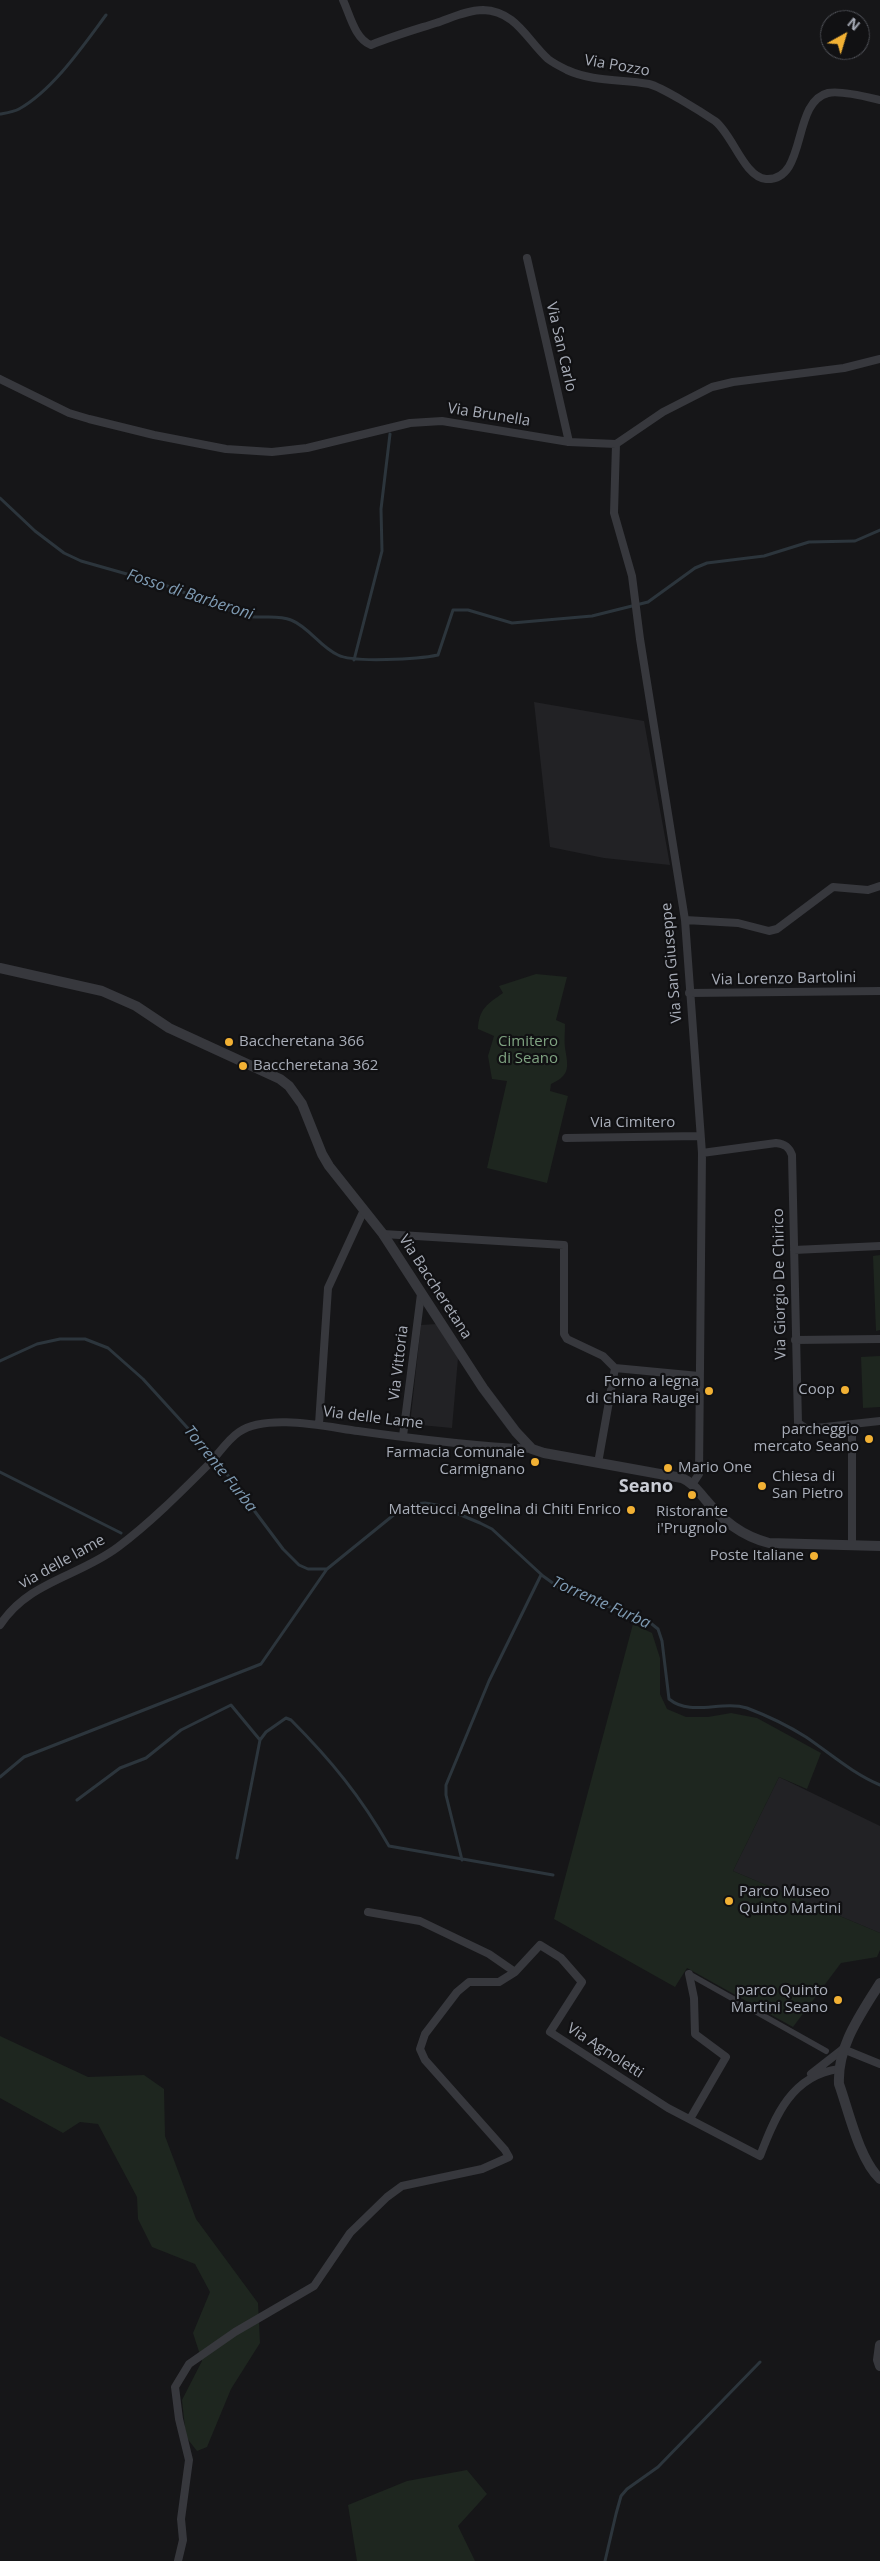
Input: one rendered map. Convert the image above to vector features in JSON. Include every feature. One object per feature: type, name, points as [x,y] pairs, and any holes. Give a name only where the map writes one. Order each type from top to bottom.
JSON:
[{"type":"street","name":"Via Pozzo","points":[[344,0],[363,42],[371,45],[466,12],[484,10],[500,14],[517,24],[548,59],[569,70],[592,78],[652,85],[714,121],[726,131],[743,161],[753,174],[764,179],[775,178],[786,170],[794,157],[809,106],[817,98],[828,93],[880,100]]},
{"type":"street","name":"Via San Carlo","points":[[527,258],[569,442]]},
{"type":"street","points":[[616,444],[676,404],[721,384],[844,368],[880,359]]},
{"type":"street","name":"Via Brunella","points":[[0,379],[69,413],[154,435],[226,448],[272,452],[307,448],[410,423],[442,421],[569,442],[616,444]]},
{"type":"street","name":"Via San Giuseppe","points":[[616,444],[614,513],[636,600],[685,920],[702,1153],[699,1474],[695,1480]]},
{"type":"street","points":[[685,920],[738,923],[769,931],[777,929],[833,887],[868,890],[880,886]]},
{"type":"street","name":"Via Baccheretana","points":[[0,968],[102,991],[136,1006],[168,1028],[280,1079],[289,1086],[302,1104],[325,1160],[383,1234],[483,1388],[516,1432],[532,1448],[544,1453],[598,1464],[695,1480]]},
{"type":"street","name":"Via Lorenzo Bartolini","points":[[689,994],[880,991]]},
{"type":"street","name":"Via Cimitero","points":[[566,1138],[700,1136]]},
{"type":"street","name":"Via Giorgio De Chirico","points":[[702,1153],[776,1142],[784,1144],[789,1148],[792,1155],[798,1424],[807,1429],[852,1426],[880,1421]]},
{"type":"street","points":[[320,1424],[328,1288],[364,1210]]},
{"type":"street","points":[[383,1234],[564,1245],[564,1334],[567,1339],[602,1356],[615,1368],[699,1376]]},
{"type":"street","points":[[794,1250],[880,1246]]},
{"type":"street","name":"Via Vittoria","points":[[403,1436],[422,1294]]},
{"type":"street","points":[[795,1340],[880,1339]]},
{"type":"street","points":[[598,1464],[615,1368]]},
{"type":"street","name":"Via delle Lame","points":[[208,1465],[240,1431],[270,1423],[320,1424],[358,1431],[532,1448]]},
{"type":"street","points":[[852,1426],[852,1545]]},
{"type":"street","name":"via delle lame","points":[[0,1625],[23,1598],[44,1585],[105,1557],[133,1535],[208,1465]]},
{"type":"street","points":[[695,1480],[705,1499],[730,1525],[756,1539],[769,1542],[880,1546]]},
{"type":"street","points":[[178,2561],[183,2540],[181,2518],[189,2460],[179,2419],[176,2387],[189,2364],[235,2332],[297,2294],[314,2286],[350,2233],[387,2197],[402,2186],[482,2169],[508,2157],[505,2150],[424,2060],[420,2049],[425,2034],[457,1992],[469,1982],[499,1982],[515,1972],[489,1954],[420,1921],[368,1912]]},
{"type":"street","name":"Via Agnoletti","points":[[515,1972],[540,1945],[561,1958],[582,1982],[550,2032],[668,2108],[760,2156],[771,2126],[785,2102],[822,2063],[843,2049]]},
{"type":"street","points":[[689,1974],[694,1998],[695,2034],[726,2058],[690,2119]]},
{"type":"street","points":[[689,1974],[826,2051]]},
{"type":"street","points":[[880,1983],[843,2049],[839,2068],[839,2084],[862,2150],[871,2169],[880,2179]]},
{"type":"street","points":[[843,2049],[880,2064]]},
{"type":"street","name":"Via Agnoletti","points":[[806,2080],[819,2072],[839,2068]]},
{"type":"street","points":[[880,2345],[878,2360],[880,2366]]},
{"type":"shaded area","points":[[534,702],[644,721],[670,865],[604,858],[550,847]]},
{"type":"shaded area","points":[[437,1324],[458,1358],[452,1428],[410,1424],[421,1325]]},
{"type":"shaded area","points":[[779,1777],[880,1826],[880,1933],[733,1871]]},
{"type":"green space","name":"Cimitero di Seano","points":[[536,974],[567,977],[556,1020],[565,1024],[567,1069],[562,1077],[551,1084],[550,1091],[568,1096],[547,1183],[487,1168],[507,1081],[492,1079],[488,1056],[494,1036],[478,1029],[482,1012],[492,1000],[503,993],[499,986]]},
{"type":"green space","points":[[880,1255],[880,1330],[876,1331],[873,1256]]},
{"type":"green space","points":[[880,1356],[880,1407],[863,1408],[861,1357]]},
{"type":"green space","name":"Parco Museo Quinto Martini","points":[[633,1624],[652,1633],[660,1658],[660,1694],[667,1709],[686,1717],[708,1717],[731,1713],[757,1718],[821,1753],[807,1789],[779,1777],[733,1871],[880,1933],[880,1950],[877,1957],[841,1963],[793,2027],[687,1968],[675,1987],[554,1919]]},
{"type":"green space","points":[[0,2036],[88,2077],[144,2075],[164,2089],[165,2136],[196,2219],[258,2303],[260,2343],[231,2389],[207,2447],[197,2451],[186,2437],[182,2400],[202,2361],[193,2333],[210,2292],[195,2264],[152,2247],[138,2219],[137,2197],[98,2124],[80,2122],[63,2133],[0,2098]]},
{"type":"green space","points":[[467,2470],[487,2494],[458,2526],[475,2561],[357,2561],[348,2505],[407,2481]]},
{"type":"waterway","points":[[0,114],[19,109],[44,91],[67,66],[106,15]]},
{"type":"waterway","points":[[354,660],[382,551],[381,509],[390,434]]},
{"type":"waterway","name":"Fosso di Barberoni","points":[[0,498],[35,531],[64,553],[81,561],[162,584],[245,616],[286,618],[303,627],[338,655],[371,660],[438,655],[453,610],[468,610],[512,623],[592,616],[648,602],[695,568],[707,563],[764,556],[809,542],[855,541],[880,530]]},
{"type":"waterway","name":"Torrente Furba","points":[[0,1361],[37,1344],[60,1339],[85,1339],[108,1348],[143,1379],[214,1457],[283,1549],[299,1565],[308,1569],[327,1569],[401,1509],[413,1504],[437,1505],[480,1523],[492,1529],[543,1576],[561,1589],[648,1621],[658,1629],[662,1641],[669,1699],[687,1707],[737,1706],[755,1711],[806,1737],[851,1769],[880,1785]]},
{"type":"waterway","points":[[0,1472],[121,1533]]},
{"type":"waterway","points":[[0,1777],[24,1757],[261,1664],[327,1569]]},
{"type":"waterway","points":[[462,1860],[446,1795],[446,1785],[489,1681],[541,1575]]},
{"type":"waterway","points":[[77,1800],[120,1768],[146,1758],[181,1730],[231,1705],[260,1740]]},
{"type":"waterway","points":[[237,1858],[260,1740],[266,1732],[286,1718],[291,1720],[306,1735],[332,1765],[368,1811],[389,1846],[553,1875]]},
{"type":"waterway","points":[[605,2561],[621,2496],[627,2489],[658,2467],[760,2362]]},
{"type":"place","name":"Baccheretana 366","points":[[229,1042]]},
{"type":"place","name":"Baccheretana 362","points":[[243,1066]]},
{"type":"place","name":"Coop","points":[[845,1390]]},
{"type":"place","name":"Forno a legna di Chiara Raugei","points":[[709,1391]]},
{"type":"place","name":"parcheggio mercato Seano","points":[[869,1439]]},
{"type":"place","name":"Farmacia Comunale Carmignano","points":[[535,1462]]},
{"type":"place","name":"Mario One","points":[[668,1468]]},
{"type":"place","name":"Chiesa di San Pietro","points":[[762,1486]]},
{"type":"place","name":"Ristorante i'Prugnolo","points":[[692,1495]]},
{"type":"place","name":"Matteucci Angelina di Chiti Enrico","points":[[631,1510]]},
{"type":"place","name":"Poste Italiane","points":[[814,1556]]},
{"type":"place","name":"Parco Museo Quinto Martini","points":[[729,1901]]},
{"type":"place","name":"parco Quinto Martini Seano","points":[[838,2000]]},
{"type":"district","name":"Seano","points":[[646,1487]]}]
